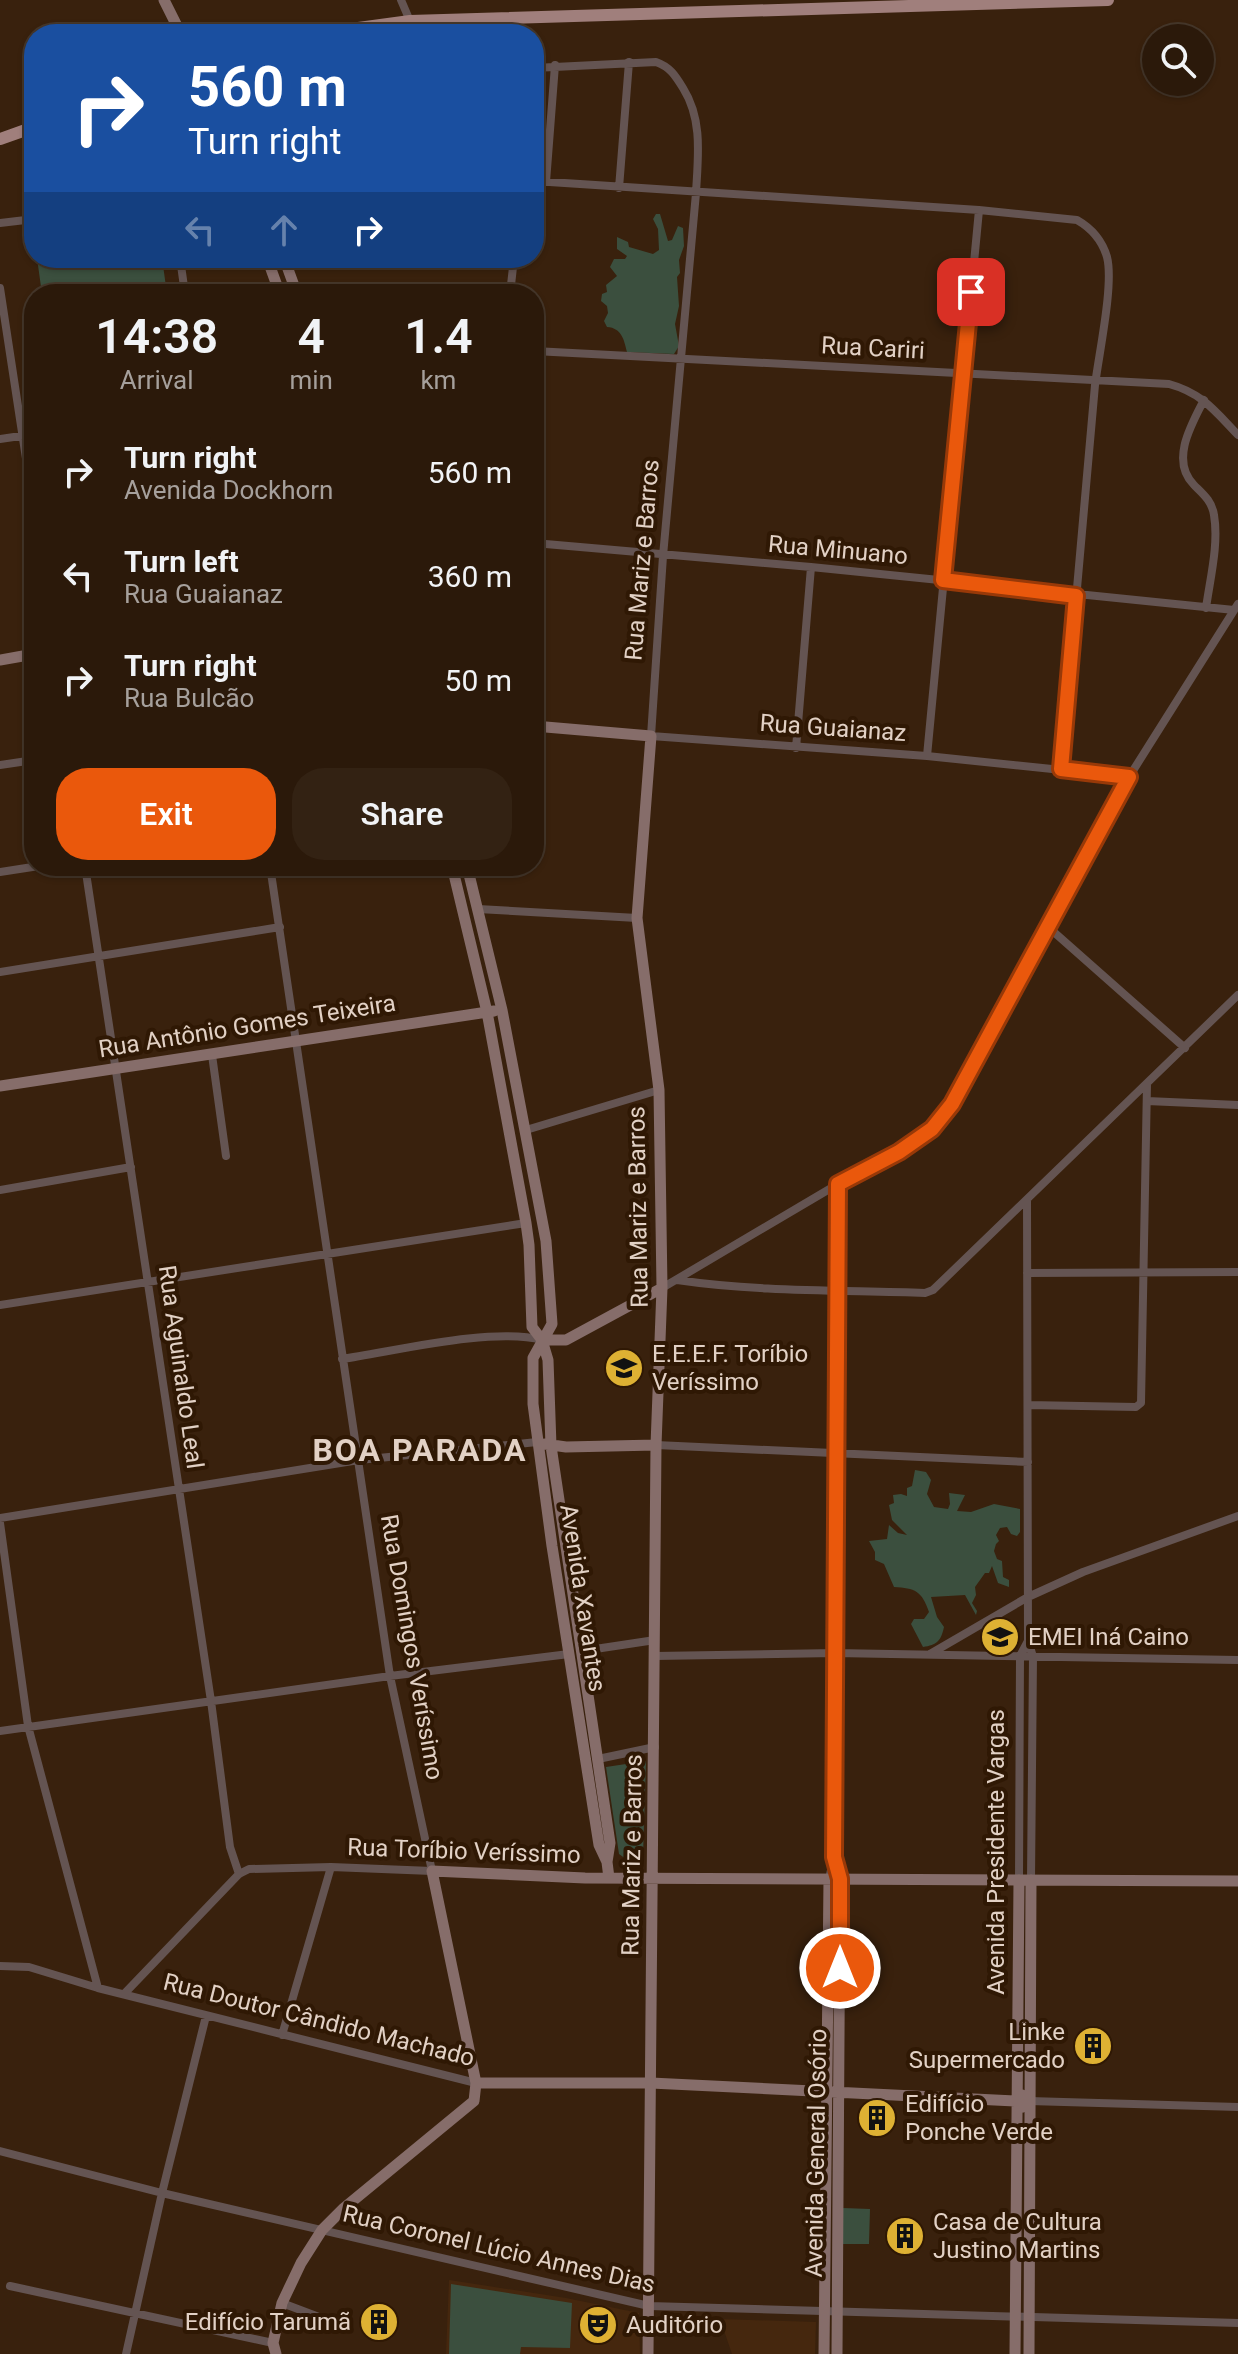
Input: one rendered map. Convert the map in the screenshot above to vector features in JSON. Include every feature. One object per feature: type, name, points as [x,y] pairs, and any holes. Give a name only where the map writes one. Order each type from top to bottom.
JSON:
[{"type":"main road","points":[[388,24],[752,4],[1108,0]]},
{"type":"main road","points":[[0,139],[24,131]]},
{"type":"street","points":[[164,0],[176,24]]},
{"type":"street","points":[[401,0],[410,21]]},
{"type":"street","points":[[544,67],[629,62],[619,188]]},
{"type":"street","name":"Rua Mariz e Barros","points":[[629,62],[656,62],[672,71],[696,115],[698,141],[663,556],[637,918],[659,1090],[662,1288],[656,1445],[648,2354]]},
{"type":"street","points":[[555,65],[546,182],[979,210],[1077,220],[1088,227],[1100,242],[1107,257],[1109,275],[1096,380],[1061,769]]},
{"type":"street","points":[[927,756],[979,210]]},
{"type":"street","points":[[0,223],[24,220]]},
{"type":"street","points":[[0,288],[24,442]]},
{"type":"street","name":"Rua Cariri","points":[[544,351],[1169,384],[1190,390],[1204,400],[1238,435]]},
{"type":"street","points":[[1204,400],[1193,421],[1181,460],[1184,473],[1207,498],[1214,513],[1206,608]]},
{"type":"street","points":[[0,439],[23,435]]},
{"type":"street","name":"Rua Minuano","points":[[544,544],[811,567],[1206,608],[1236,607]]},
{"type":"street","points":[[796,748],[811,567]]},
{"type":"street","points":[[342,1359],[471,1339],[527,1336],[542,1340],[566,1340],[577,1336],[838,1184],[899,1152],[932,1129],[952,1104],[1129,777],[1236,607]]},
{"type":"street","points":[[0,660],[24,656]]},
{"type":"street","name":"Rua Guaianaz","points":[[544,727],[927,756],[1129,777]]},
{"type":"street","points":[[0,765],[24,761]]},
{"type":"street","points":[[0,872],[24,868]]},
{"type":"street","name":"Rua Aguinaldo Leal","points":[[87,876],[211,1701],[230,1847],[239,1874]]},
{"type":"street","name":"Rua Domingos Veríssimo","points":[[272,876],[390,1676],[476,2083]]},
{"type":"street","name":"Avenida Xavantes","points":[[454,876],[487,1012],[526,1223],[532,1327],[542,1340],[548,1360],[551,1446],[610,1843],[607,1862],[609,1878]]},
{"type":"street","points":[[470,876],[502,1010],[526,1130],[546,1241],[552,1324],[565,1334],[577,1336]]},
{"type":"street","points":[[478,909],[637,918]]},
{"type":"street","points":[[1047,926],[1185,1048]]},
{"type":"street","points":[[0,972],[280,927]]},
{"type":"street","points":[[677,1280],[925,1293],[939,1286],[1238,995]]},
{"type":"street","name":"Rua Antônio Gomes Teixeira","points":[[0,1086],[502,1010]]},
{"type":"street","points":[[212,1055],[226,1156]]},
{"type":"street","points":[[1028,1405],[1136,1407],[1141,1403],[1147,1084]]},
{"type":"street","points":[[526,1130],[659,1090]]},
{"type":"street","points":[[1147,1101],[1238,1105]]},
{"type":"street","points":[[0,1190],[131,1167]]},
{"type":"street","name":"Avenida General Osório","points":[[824,2354],[830,2310],[832,2203],[840,2092],[834,2024],[838,1184]]},
{"type":"street","name":"Avenida Presidente Vargas","points":[[1015,2354],[1015,2101],[1033,1657],[1028,1640],[1027,1201]]},
{"type":"street","points":[[0,1305],[526,1223]]},
{"type":"street","points":[[1027,1273],[1238,1272]]},
{"type":"street","name":"Avenida Xavantes","points":[[552,1324],[533,1358],[537,1442],[599,1845],[607,1862]]},
{"type":"street","points":[[98,1988],[28,1726],[0,1520],[359,1460],[537,1442],[551,1446],[656,1445],[1028,1462]]},
{"type":"street","points":[[928,1655],[1028,1597],[1140,1550],[1238,1516]]},
{"type":"street","points":[[582,1651],[655,1640]]},
{"type":"street","name":"Avenida Presidente Vargas","points":[[1028,1640],[1020,1656],[1029,2101],[1029,2354]]},
{"type":"street","points":[[655,1656],[835,1653],[1238,1660]]},
{"type":"street","points":[[0,1731],[569,1654]]},
{"type":"street","points":[[598,1759],[655,1747]]},
{"type":"street","points":[[282,2035],[331,1867]]},
{"type":"street","name":"Rua Toríbio Veríssimo","points":[[239,1874],[261,1868],[331,1867],[609,1878],[1238,1881]]},
{"type":"street","points":[[124,1994],[239,1874]]},
{"type":"street","name":"Rua Doutor Cândido Machado","points":[[0,1966],[29,1967],[98,1988],[476,2083],[651,2083],[1015,2101],[1022,2107],[1029,2101],[1238,2107]]},
{"type":"street","points":[[126,2354],[206,2016]]},
{"type":"street","name":"Avenida General Osório","points":[[832,2203],[826,2091],[834,2024]]},
{"type":"street","points":[[10,2286],[135,2312],[274,2348],[282,2303],[301,2263],[322,2230],[344,2208],[471,2106],[476,2083]]},
{"type":"street","name":"Rua Coronel Lúcio Annes Dias","points":[[0,2151],[162,2193],[649,2306],[1238,2323]]},
{"type":"street","points":[[282,2303],[348,2328]]},
{"type":"street","name":"Avenida General Osório","points":[[830,2310],[837,2354]]},
{"type":"shaded area","points":[[449,2280],[639,2313],[640,2354],[446,2354]]},
{"type":"shaded area","points":[[720,2319],[816,2322],[815,2354],[732,2354]]},
{"type":"green space","points":[[660,214],[668,241],[672,240],[678,226],[683,228],[684,246],[677,277],[679,306],[675,324],[679,346],[674,354],[627,352],[619,332],[607,327],[604,321],[607,306],[601,301],[602,294],[607,292],[606,285],[617,276],[610,267],[614,259],[625,259],[627,256],[617,249],[617,237],[628,242],[629,247],[653,254],[659,250],[658,229],[653,219]]},
{"type":"green space","points":[[38,268],[163,268],[166,284],[41,284]]},
{"type":"green space","points":[[915,1470],[926,1472],[931,1480],[927,1494],[934,1507],[948,1509],[949,1493],[965,1495],[957,1511],[971,1512],[994,1504],[1020,1509],[1020,1532],[1017,1536],[1011,1534],[1007,1527],[1000,1528],[996,1535],[999,1541],[994,1551],[997,1559],[1002,1561],[1003,1577],[1009,1580],[1009,1587],[998,1583],[992,1566],[975,1587],[976,1595],[972,1603],[976,1615],[965,1595],[931,1597],[937,1617],[944,1627],[938,1642],[923,1647],[911,1624],[914,1619],[924,1619],[929,1612],[924,1599],[907,1588],[894,1587],[884,1564],[875,1560],[875,1552],[869,1541],[887,1539],[889,1525],[898,1533],[907,1535],[892,1520],[889,1505],[894,1503],[893,1495],[907,1496]]},
{"type":"green space","points":[[646,1761],[643,1855],[626,1859],[619,1854],[606,1767]]},
{"type":"green space","points":[[843,2208],[870,2209],[869,2244],[842,2244]]},
{"type":"green space","points":[[451,2284],[572,2303],[570,2348],[521,2347],[520,2354],[449,2354]]},
{"type":"place","name":"E.E.E.F. Toríbio Veríssimo","points":[[624,1368]]},
{"type":"place","name":"EMEI Iná Caino","points":[[1000,1637]]},
{"type":"place","name":"Linke Supermercado","points":[[1093,2046]]},
{"type":"place","name":"Edifício Ponche Verde","points":[[877,2118]]},
{"type":"place","name":"Casa de Cultura Justino Martins","points":[[905,2236]]},
{"type":"place","name":"Edifício Tarumã","points":[[379,2322]]},
{"type":"place","name":"Auditório","points":[[598,2325]]},
{"type":"district","name":"BOA PARADA","points":[[420,1450]]},
{"type":"route","points":[[840,1968],[840,1879],[834,1857],[838,1184],[899,1152],[932,1129],[952,1104],[1129,777],[1061,769],[1076,596],[943,580],[971,292]]}]
